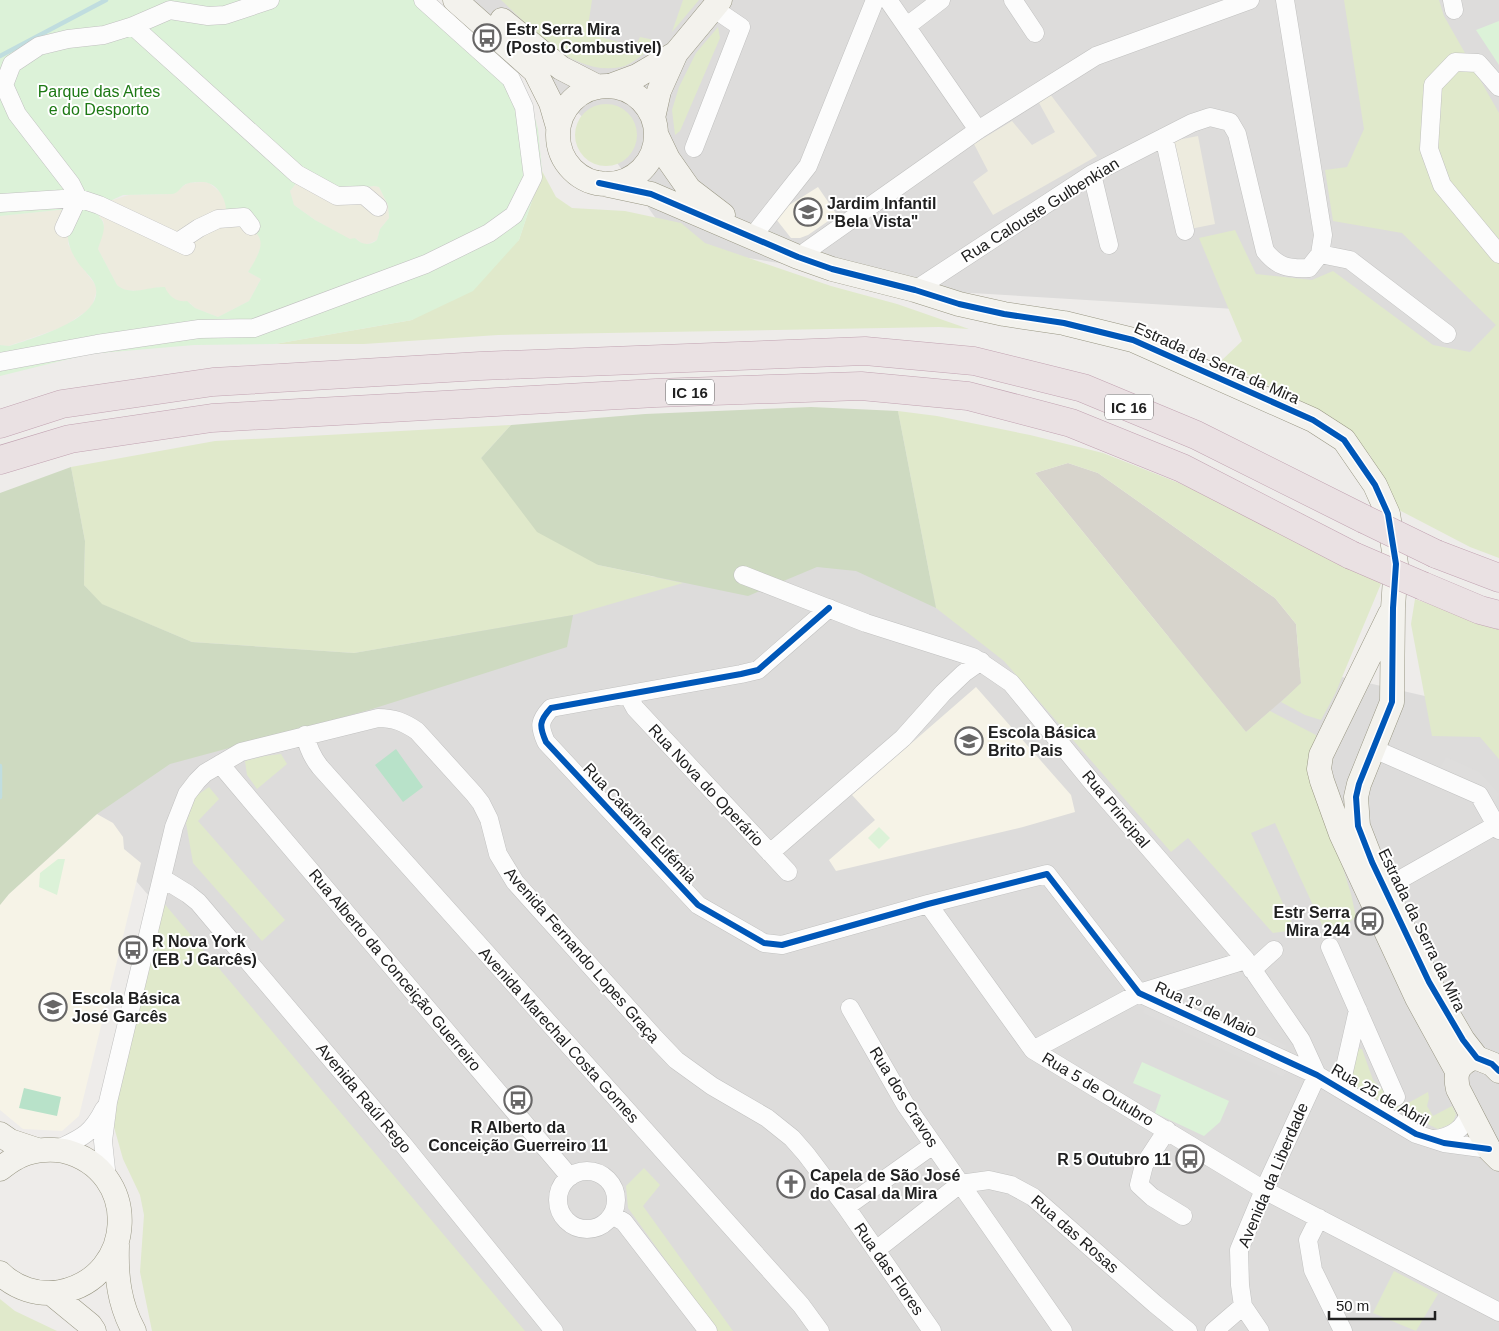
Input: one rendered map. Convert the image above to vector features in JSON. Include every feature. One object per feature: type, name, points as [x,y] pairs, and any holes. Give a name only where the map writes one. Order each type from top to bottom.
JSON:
[{"type":"highway","name":"IC 16","points":[[0,424],[62,404],[213,382],[480,366],[865,351],[974,361],[1083,388],[1196,435],[1436,554],[1499,578]]},
{"type":"highway","name":"IC 16","points":[[0,460],[70,439],[212,418],[656,393],[861,386],[968,396],[1071,424],[1182,468],[1351,555],[1480,610],[1499,615]]},
{"type":"street","points":[[78,198],[71,184],[17,114],[4,85],[12,64],[39,46],[68,39],[104,35],[133,26],[170,10],[208,16],[225,15],[270,0]]},
{"type":"street","points":[[0,362],[97,344],[199,329],[254,328],[426,264],[489,233],[514,215],[533,177],[524,107],[511,79],[423,0]]},
{"type":"street","points":[[456,0],[535,71],[551,103],[558,127],[558,142],[563,157],[572,170],[584,179],[651,194],[752,237]]},
{"type":"street","points":[[478,0],[561,68],[604,87],[624,89],[636,96],[646,106],[668,159],[689,190],[752,237]]},
{"type":"street","points":[[752,237],[808,166],[874,0]]},
{"type":"street","points":[[888,0],[978,130]]},
{"type":"street","points":[[907,26],[941,0]]},
{"type":"street","points":[[1013,0],[1035,33]]},
{"type":"street","points":[[798,257],[978,130],[1096,56],[1250,0]]},
{"type":"street","points":[[1285,0],[1323,235],[1320,254],[1350,260],[1447,334]]},
{"type":"street","points":[[599,183],[616,183],[632,177],[645,165],[653,151],[659,91],[676,53],[716,4],[741,27],[694,148]]},
{"type":"street","points":[[133,26],[296,174],[337,196],[364,195],[378,207]]},
{"type":"street","points":[[558,127],[563,113],[571,101],[583,92],[637,76],[676,53]]},
{"type":"street","points":[[1499,87],[1478,63],[1455,62],[1433,85],[1429,149],[1442,185],[1499,254]]},
{"type":"street","name":"Rua Calouste Gulbenkian","points":[[916,290],[1092,174],[1192,123],[1210,116],[1230,122],[1237,134],[1265,251],[1274,262],[1293,269],[1309,268],[1320,254]]},
{"type":"street","points":[[1164,137],[1185,231]]},
{"type":"street","points":[[1092,174],[1109,245]]},
{"type":"street","points":[[64,228],[78,198]]},
{"type":"street","points":[[0,203],[78,198],[99,205],[182,244],[199,228],[218,219],[244,217],[252,226]]},
{"type":"street","name":"Estrada da Serra da Mira","points":[[752,237],[832,269],[916,290],[958,304],[1004,314],[1064,323],[1133,340],[1313,420],[1344,440],[1375,485],[1388,514],[1396,564],[1393,608],[1392,702],[1359,784],[1356,797],[1358,826],[1372,862],[1437,997],[1463,1040],[1478,1058],[1492,1064],[1499,1071]]},
{"type":"street","name":"Rua Principal","points":[[744,575],[866,624],[981,661],[1011,683],[1092,782],[1249,965],[1301,1040],[1317,1075]]},
{"type":"street","name":"Rua Catarina Eufémia","points":[[830,608],[758,670],[551,708],[542,717],[541,730],[546,742],[698,905],[764,943],[782,945],[928,904],[1047,874]]},
{"type":"street","name":"Estrada da Serra da Mira","points":[[1393,608],[1321,755],[1319,769],[1341,834],[1384,930],[1417,998],[1457,1071],[1458,1089],[1494,1154]]},
{"type":"street","points":[[770,853],[903,738],[943,693],[964,673],[981,661]]},
{"type":"street","points":[[1355,685],[1377,684],[1387,690],[1392,702]]},
{"type":"street","name":"Rua Nova do Operário","points":[[628,694],[635,708],[788,872]]},
{"type":"street","name":"Avenida Fernando Lopes Graça","points":[[108,1102],[174,827],[187,794],[205,773],[242,752],[378,718],[389,718],[407,724],[417,731],[474,794],[481,803],[489,820],[498,854],[515,882],[616,996],[676,1060],[712,1086],[767,1118],[792,1138],[846,1208]]},
{"type":"street","name":"Avenida Marechal Costa Gomes","points":[[306,735],[310,751],[320,767],[801,1306],[820,1331]]},
{"type":"street","points":[[1374,749],[1479,795],[1498,828],[1385,888]]},
{"type":"street","name":"Rua Alberto da Conceição Guerreiro","points":[[220,764],[570,1177]]},
{"type":"street","points":[[1322,781],[1333,791],[1346,792],[1359,784]]},
{"type":"street","name":"Rua 1º de Maio","points":[[1047,874],[1139,993],[1317,1075]]},
{"type":"street","name":"Avenida Raúl Rego","points":[[162,878],[198,902],[402,1143],[554,1331]]},
{"type":"street","name":"Rua 5 de Outubro","points":[[928,904],[1034,1050],[1264,1190],[1499,1312]]},
{"type":"street","points":[[1330,946],[1396,1097]]},
{"type":"street","points":[[1034,1050],[1139,993],[1249,965],[1274,950]]},
{"type":"street","name":"Rua dos Cravos","points":[[850,1008],[905,1104],[1063,1331]]},
{"type":"street","points":[[1340,1088],[1358,1010]]},
{"type":"street","points":[[1457,1071],[1464,1062],[1478,1058]]},
{"type":"street","name":"Rua 25 de Abril","points":[[1317,1075],[1416,1134],[1444,1143],[1494,1154]]},
{"type":"street","name":"Avenida da Liberdade","points":[[1260,1331],[1243,1306],[1240,1286],[1239,1250],[1264,1190],[1317,1075]]},
{"type":"street","points":[[0,1169],[17,1157],[47,1150],[89,1132],[98,1122],[108,1102]]},
{"type":"street","points":[[107,1179],[103,1141],[108,1102]]},
{"type":"street","points":[[1429,1139],[1441,1138],[1458,1131],[1467,1121],[1470,1111]]},
{"type":"street","points":[[1167,1130],[1144,1165],[1139,1185],[1152,1197],[1184,1216]]},
{"type":"street","points":[[0,1134],[10,1141],[74,1154],[91,1163],[107,1179],[117,1199],[121,1222],[117,1244],[118,1282],[126,1317],[134,1331]]},
{"type":"street","points":[[846,1208],[933,1145]]},
{"type":"street","points":[[587,1171],[598,1173],[612,1185],[616,1204],[612,1215],[605,1222],[590,1229],[582,1229],[565,1219],[559,1207],[558,1197],[561,1188],[570,1177],[587,1171]]},
{"type":"street","name":"Rua das Rosas","points":[[960,1184],[989,1180],[1011,1185],[1033,1197],[1188,1331]]},
{"type":"street","points":[[876,1250],[960,1184]]},
{"type":"street","name":"Rua das Flores","points":[[846,1208],[932,1331]]},
{"type":"street","points":[[612,1215],[624,1222],[708,1331]]},
{"type":"street","points":[[1319,1218],[1308,1240],[1313,1270],[1343,1331]]},
{"type":"street","points":[[0,1273],[7,1280],[28,1291],[51,1293],[72,1289],[92,1279],[107,1264],[117,1244]]},
{"type":"street","points":[[51,1293],[94,1331]]},
{"type":"street","points":[[1214,1331],[1243,1306]]},
{"type":"shaded area","points":[[456,0],[1499,0],[1499,414],[1268,311],[955,292],[675,246],[590,124]]},
{"type":"shaded area","points":[[1050,94],[1097,156],[993,215],[973,182],[988,171],[974,144],[1012,121],[1032,145],[1055,132],[1038,101]]},
{"type":"shaded area","points":[[1198,136],[1215,224],[1190,229],[1172,141]]},
{"type":"shaded area","points":[[304,174],[344,190],[379,187],[388,205],[389,218],[380,229],[377,240],[363,244],[355,238],[350,240],[315,220],[294,205],[290,191]]},
{"type":"shaded area","points":[[188,183],[209,183],[221,193],[227,206],[226,216],[257,232],[261,241],[256,260],[248,272],[261,279],[249,301],[218,317],[195,308],[190,303],[177,301],[159,287],[140,291],[120,288],[98,249],[104,224],[103,220],[99,217],[110,201],[129,195],[172,194]]},
{"type":"shaded area","name":"Jardim Infantil \"Bela Vista\"","points":[[818,187],[837,215],[808,235],[800,238],[791,238],[776,219],[783,209]]},
{"type":"shaded area","points":[[68,209],[68,244],[96,288],[92,306],[63,327],[8,346],[0,345],[0,216]]},
{"type":"shaded area","points":[[1068,463],[1098,473],[1275,598],[1296,624],[1301,684],[1246,732],[1035,473]]},
{"type":"shaded area","points":[[826,559],[1499,713],[1499,1331],[524,1331],[99,838],[95,793],[575,585]]},
{"type":"shaded area","name":"Escola Básica Brito Pais","points":[[976,687],[1071,795],[1075,812],[1023,827],[836,871],[829,860],[875,820],[852,795]]},
{"type":"shaded area","points":[[1446,757],[1479,772],[1499,794],[1495,803],[1473,782],[1441,767]]},
{"type":"shaded area","name":"Escola Básica José Garcês","points":[[97,814],[113,823],[123,837],[124,849],[141,863],[79,1116],[62,1131],[23,1129],[0,1110],[0,905],[9,894]]},
{"type":"shaded area","points":[[1187,996],[1287,1046],[1283,1053],[1182,1006]]},
{"type":"shaded area","points":[[1145,1007],[1287,1070],[1283,1077],[1143,1013]]},
{"type":"green space","name":"Parque das Artes e do Desporto","points":[[0,0],[432,0],[531,104],[538,129],[542,171],[519,240],[473,291],[412,320],[275,344],[194,345],[89,354],[0,376],[0,345],[9,346],[64,325],[79,317],[90,307],[96,297],[94,282],[74,257],[69,244],[67,232],[68,209],[0,216]],"holes":[[[303,175],[344,190],[379,187],[388,205],[389,218],[380,229],[377,240],[366,244],[355,238],[350,239],[315,220],[294,205],[290,191]],[[204,182],[214,186],[221,194],[226,205],[226,216],[254,231],[259,236],[261,243],[248,272],[261,279],[249,301],[218,317],[195,308],[187,301],[180,301],[174,298],[165,287],[134,291],[122,288],[117,285],[98,249],[104,228],[99,217],[110,201],[123,195],[172,194],[186,184]]]},
{"type":"green space","points":[[501,0],[592,0],[587,33],[635,47],[640,37],[659,41],[625,66],[603,68],[586,65],[570,58],[555,48]]},
{"type":"green space","points":[[683,0],[699,0],[672,32]]},
{"type":"green space","points":[[1344,0],[1439,0],[1444,16],[1499,113],[1499,558],[1470,547],[1399,510],[1370,455],[1333,418],[1221,361],[1242,341],[1199,238],[1235,230],[1256,274],[1312,280],[1333,271],[1433,345],[1470,352],[1496,325],[1402,233],[1333,221],[1325,170],[1347,167],[1364,129]]},
{"type":"green space","points":[[1499,21],[1499,65],[1476,30]]},
{"type":"green space","points":[[718,27],[720,38],[680,131],[675,135],[672,110],[679,87],[696,53]]},
{"type":"green space","points":[[606,104],[618,106],[628,113],[635,123],[637,135],[635,147],[628,157],[618,164],[606,166],[594,164],[584,157],[577,147],[575,135],[577,123],[584,113],[594,106]]},
{"type":"green space","points":[[542,171],[556,197],[572,208],[625,211],[681,223],[705,243],[831,286],[897,304],[969,329],[939,327],[498,335],[364,344],[275,344],[412,320],[519,240]]},
{"type":"green space","points":[[811,407],[898,411],[936,608],[856,571],[817,567],[748,596],[598,565],[537,532],[481,458],[511,425],[645,414]]},
{"type":"green space","points":[[898,411],[937,416],[1030,435],[1103,453],[1179,483],[1383,579],[1335,694],[1321,720],[1305,715],[1281,702],[1301,683],[1296,624],[1275,598],[1098,473],[1068,463],[1035,473],[1246,732],[1270,711],[1316,735],[1312,768],[1351,894],[1356,917],[1334,934],[1324,929],[1275,823],[1251,833],[1295,930],[1273,933],[1188,838],[1171,852],[1004,661],[936,608]]},
{"type":"green space","points":[[511,425],[481,458],[598,565],[683,583],[573,615],[354,653],[192,642],[101,604],[84,585],[85,541],[71,467],[215,441]]},
{"type":"green space","points":[[71,467],[85,541],[84,585],[102,604],[192,642],[354,653],[573,615],[567,647],[369,710],[170,764],[97,814],[9,894],[0,905],[0,493]]},
{"type":"green space","points":[[1415,599],[1499,629],[1499,759],[1480,737],[1432,736],[1411,624]]},
{"type":"green space","points":[[396,749],[423,787],[403,802],[375,765]]},
{"type":"green space","points":[[281,754],[287,764],[257,789],[247,775],[245,761]]},
{"type":"green space","points":[[209,787],[219,799],[198,821],[285,920],[262,941],[193,863],[186,823],[196,796]]},
{"type":"green space","points":[[879,827],[890,838],[879,849],[868,838]]},
{"type":"green space","points":[[58,859],[65,859],[57,895],[39,887],[40,873]]},
{"type":"green space","points":[[162,901],[525,1331],[152,1331],[140,1272],[144,1215],[140,1195],[123,1159],[112,1120]]},
{"type":"green space","points":[[1356,1049],[1362,1049],[1373,1080],[1396,1103],[1410,1102],[1428,1092],[1427,1106],[1433,1116],[1452,1106],[1456,1114],[1453,1123],[1438,1129],[1350,1088]]},
{"type":"green space","points":[[1142,1062],[1229,1101],[1220,1122],[1204,1136],[1155,1113],[1161,1095],[1133,1083]]},
{"type":"green space","points":[[24,1088],[61,1097],[57,1116],[19,1108]]},
{"type":"green space","points":[[644,1168],[660,1185],[643,1206],[733,1331],[717,1331],[628,1208],[626,1186]]},
{"type":"green space","points":[[1394,1271],[1438,1294],[1416,1331],[1373,1313]]},
{"type":"green space","points":[[0,1299],[15,1311],[57,1331],[0,1331]]},
{"type":"waterway","points":[[0,56],[106,0]]},
{"type":"waterway","points":[[0,766],[0,797]]},
{"type":"cycle path","points":[[599,183],[651,194],[798,257],[832,269],[915,290],[959,304],[1004,314],[1064,323],[1133,340],[1313,420],[1344,440],[1375,485],[1388,514],[1396,564],[1393,608],[1392,702],[1359,784],[1356,797],[1358,826],[1372,862],[1429,982],[1463,1040],[1477,1058],[1492,1064],[1499,1071]]},
{"type":"cycle path","points":[[829,608],[758,670],[551,708],[541,724],[546,742],[698,905],[764,943],[782,945],[928,904],[1047,874],[1139,993],[1317,1075],[1416,1134],[1444,1143],[1489,1149]]},
{"type":"place","name":"Estr Serra Mira (Posto Combustivel)","points":[[487,38]]},
{"type":"place","name":"Jardim Infantil \"Bela Vista\"","points":[[808,212]]},
{"type":"place","name":"Escola Básica Brito Pais","points":[[969,741]]},
{"type":"place","name":"Estr Serra Mira 244","points":[[1369,921]]},
{"type":"place","name":"R Nova York (EB J Garcês)","points":[[133,950]]},
{"type":"place","name":"Escola Básica José Garcês","points":[[53,1007]]},
{"type":"place","name":"R Alberto da Conceição Guerreiro 11","points":[[518,1100]]},
{"type":"place","name":"R 5 Outubro 11","points":[[1190,1159]]},
{"type":"place","name":"Capela de São José do Casal da Mira","points":[[791,1184]]}]
